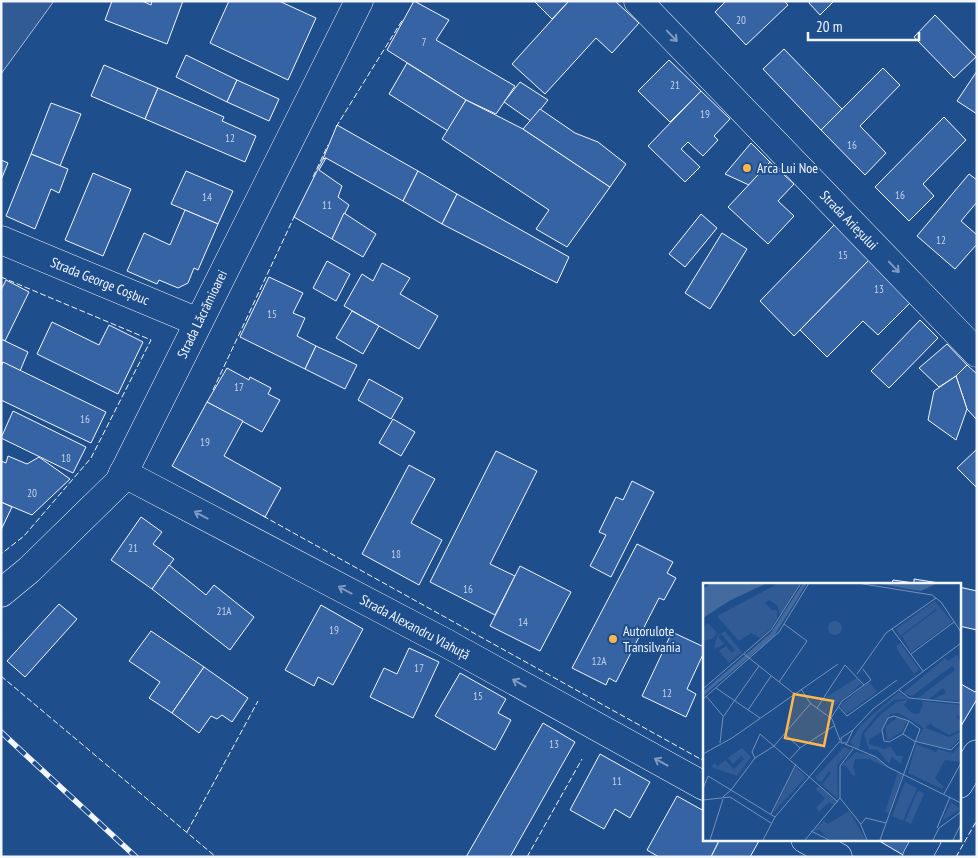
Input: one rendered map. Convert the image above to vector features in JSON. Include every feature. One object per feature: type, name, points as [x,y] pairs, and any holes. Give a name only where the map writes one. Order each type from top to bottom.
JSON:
[{"type":"street","name":"Strada Lăcrămioarei","points":[[1,593],[29,570],[119,482],[359,1]]},
{"type":"street","name":"Strada Arieșului","points":[[638,1],[977,353]]},
{"type":"street","name":"Strada George Coșbuc","points":[[1,240],[198,322]]},
{"type":"street","name":"Strada Alexandru Vlahuță","points":[[123,473],[446,643],[703,785]]},
{"type":"street","points":[[960,782],[977,754]]},
{"type":"street","points":[[807,840],[838,857]]},
{"type":"street","points":[[916,857],[926,840]]},
{"type":"shaded area","points":[[1,1],[54,1],[1,74]]},
{"type":"building","points":[[112,1],[142,1],[151,5],[152,1],[183,1],[167,44],[105,20]]},
{"type":"building","points":[[229,1],[279,1],[316,18],[288,80],[210,43]]},
{"type":"building","points":[[414,1],[449,20],[436,40],[515,86],[496,114],[466,100],[387,50]]},
{"type":"building","points":[[534,1],[569,1],[552,19]]},
{"type":"building","points":[[569,1],[615,1],[639,23],[612,53],[596,38],[545,94],[512,64]]},
{"type":"building","points":[[726,1],[784,1],[788,5],[746,45],[715,12]]},
{"type":"building","points":[[811,1],[834,1],[820,15],[809,3]]},
{"type":"building","points":[[935,15],[976,57],[954,78],[914,37]]},
{"type":"building","points":[[784,49],[842,109],[821,130],[763,69]]},
{"type":"building","points":[[186,55],[237,80],[227,102],[176,77]]},
{"type":"building","points":[[669,60],[701,91],[670,122],[638,91]]},
{"type":"building","points":[[407,63],[466,100],[448,131],[389,94]]},
{"type":"building","points":[[104,65],[158,88],[145,119],[91,96]]},
{"type":"building","points":[[883,68],[900,85],[860,126],[886,153],[865,175],[821,130]]},
{"type":"building","points":[[977,71],[977,114],[957,101]]},
{"type":"building","points":[[237,80],[279,99],[269,121],[227,102]]},
{"type":"building","points":[[520,82],[548,100],[531,121],[504,102]]},
{"type":"building","points":[[158,88],[224,117],[222,121],[256,136],[245,162],[145,119]]},
{"type":"building","points":[[701,91],[730,119],[714,136],[718,140],[703,156],[688,142],[681,149],[700,167],[685,182],[648,146]]},
{"type":"building","points":[[466,100],[523,129],[610,187],[567,247],[536,229],[549,210],[442,139]]},
{"type":"building","points":[[51,103],[81,114],[60,166],[31,154]]},
{"type":"building","points":[[540,109],[575,133],[598,142],[626,164],[610,187],[523,129]]},
{"type":"building","points":[[944,117],[966,140],[923,184],[934,196],[909,221],[875,187]]},
{"type":"building","points":[[337,125],[418,171],[403,201],[326,158],[323,159]]},
{"type":"building","name":"Arca Lui Noe","points":[[751,143],[770,162],[749,185],[725,174]]},
{"type":"building","points":[[31,154],[68,169],[59,193],[51,189],[35,229],[6,216]]},
{"type":"building","points":[[326,158],[319,170],[342,186],[338,197],[349,205],[332,239],[294,217],[323,159]]},
{"type":"building","points":[[1,160],[8,163],[1,180]]},
{"type":"building","points":[[770,162],[794,184],[778,201],[794,216],[768,244],[728,207]]},
{"type":"building","points":[[186,171],[233,191],[218,224],[171,204]]},
{"type":"building","points":[[418,171],[457,194],[442,224],[403,201]]},
{"type":"building","points":[[93,173],[131,189],[103,256],[65,240]]},
{"type":"building","points":[[969,174],[977,180],[977,202],[961,221],[977,235],[977,244],[955,269],[917,236]]},
{"type":"building","points":[[457,194],[569,257],[557,283],[442,224]]},
{"type":"building","points":[[185,210],[218,224],[198,270],[194,268],[188,283],[178,288],[159,280],[157,284],[127,271],[144,233],[170,245]]},
{"type":"building","points":[[344,213],[376,234],[363,257],[332,239]]},
{"type":"building","points":[[701,214],[717,228],[685,267],[669,254]]},
{"type":"building","points":[[834,225],[869,260],[794,336],[760,301]]},
{"type":"building","points":[[722,233],[747,249],[710,309],[685,293]]},
{"type":"building","points":[[869,260],[911,302],[878,335],[863,321],[827,357],[800,330]]},
{"type":"building","points":[[327,261],[350,274],[336,301],[313,288]]},
{"type":"building","points":[[382,263],[410,278],[400,294],[438,316],[419,349],[344,306],[362,274],[373,281]]},
{"type":"building","points":[[269,277],[303,293],[293,313],[305,318],[297,336],[316,346],[305,369],[240,337]]},
{"type":"building","points":[[6,280],[29,292],[5,341],[1,339],[1,290]]},
{"type":"building","points":[[352,311],[379,326],[363,354],[336,338]]},
{"type":"building","points":[[920,320],[938,338],[889,388],[871,371]]},
{"type":"building","points":[[52,322],[99,345],[109,325],[143,342],[118,394],[37,354]]},
{"type":"building","points":[[1,339],[28,352],[20,371],[1,362]]},
{"type":"building","points":[[947,344],[967,365],[956,376],[939,387],[919,368]]},
{"type":"building","points":[[316,346],[357,365],[345,389],[305,369]]},
{"type":"building","points":[[3,362],[106,412],[91,443],[1,400],[1,367]]},
{"type":"building","points":[[967,365],[977,374],[977,420],[967,409],[956,376]]},
{"type":"building","points":[[227,368],[249,380],[250,377],[271,388],[268,394],[280,400],[262,432],[207,402]]},
{"type":"building","points":[[956,376],[967,409],[956,440],[928,420],[934,391]]},
{"type":"building","points":[[369,379],[403,398],[391,419],[358,400]]},
{"type":"building","points":[[207,402],[243,421],[224,456],[281,488],[265,517],[172,466]]},
{"type":"building","points":[[13,411],[86,447],[73,473],[1,438]]},
{"type":"building","points":[[393,419],[415,432],[401,456],[379,443]]},
{"type":"building","points":[[977,449],[977,488],[957,468]]},
{"type":"building","points":[[496,451],[537,471],[490,564],[515,576],[495,615],[430,582]]},
{"type":"building","points":[[8,456],[27,464],[39,457],[70,479],[32,515],[1,502],[1,461],[6,463]]},
{"type":"building","points":[[409,465],[435,479],[411,523],[442,540],[419,585],[362,554]]},
{"type":"building","points":[[632,481],[654,492],[611,577],[590,566],[606,535],[599,532],[616,497],[623,500]]},
{"type":"building","points":[[1,502],[12,507],[1,530]]},
{"type":"building","points":[[141,517],[162,532],[153,544],[174,559],[152,589],[111,560]]},
{"type":"building","points":[[637,544],[673,562],[667,573],[676,578],[664,600],[659,598],[616,682],[609,678],[606,685],[572,668]]},
{"type":"building","points":[[169,565],[206,595],[214,585],[254,617],[230,650],[152,589]]},
{"type":"building","points":[[520,566],[571,592],[540,651],[490,626]]},
{"type":"building","points":[[914,579],[939,583],[914,583]]},
{"type":"building","points":[[893,580],[914,583],[892,583]]},
{"type":"building","points":[[960,587],[977,591],[977,630],[960,626]]},
{"type":"building","points":[[59,604],[77,619],[25,677],[7,661]]},
{"type":"building","points":[[321,605],[363,629],[333,685],[318,677],[314,686],[285,670]]},
{"type":"building","points":[[151,631],[204,667],[172,713],[149,698],[160,682],[129,661]]},
{"type":"building","points":[[672,632],[703,647],[703,654],[687,689],[696,694],[686,717],[642,696]]},
{"type":"building","points":[[409,648],[439,662],[413,718],[370,697],[384,668],[397,674]]},
{"type":"building","points":[[204,667],[248,698],[232,722],[222,715],[217,719],[211,716],[199,733],[172,713]]},
{"type":"building","points":[[460,673],[506,699],[498,713],[511,720],[495,750],[435,716]]},
{"type":"building","points":[[960,684],[975,692],[977,690],[977,699],[961,726]]},
{"type":"building","points":[[543,723],[575,742],[510,857],[466,857]]},
{"type":"building","points":[[600,754],[650,782],[630,818],[615,809],[604,829],[570,810]]},
{"type":"building","points":[[677,796],[703,810],[703,840],[720,840],[711,857],[659,857],[647,850]]},
{"type":"building","points":[[720,840],[759,841],[750,857],[711,857]]},
{"type":"building","points":[[878,840],[911,840],[903,855]]},
{"type":"railway","points":[[1,732],[136,857]]},
{"type":"fence","points":[[336,127],[403,19]]},
{"type":"fence","points":[[313,177],[328,145]]},
{"type":"fence","points":[[213,390],[295,215]]},
{"type":"fence","points":[[1,277],[151,340],[91,458],[24,536],[1,554]]},
{"type":"fence","points":[[263,516],[703,760]]},
{"type":"fence","points":[[1,676],[216,857]]},
{"type":"fence","points":[[187,832],[258,701]]},
{"type":"fence","points":[[527,857],[582,759]]},
{"type":"fence","points":[[956,857],[977,820]]},
{"type":"place","name":"Arca Lui Noe","points":[[747,168]]},
{"type":"place","name":"Autorulote Transilvania","points":[[613,639]]}]
